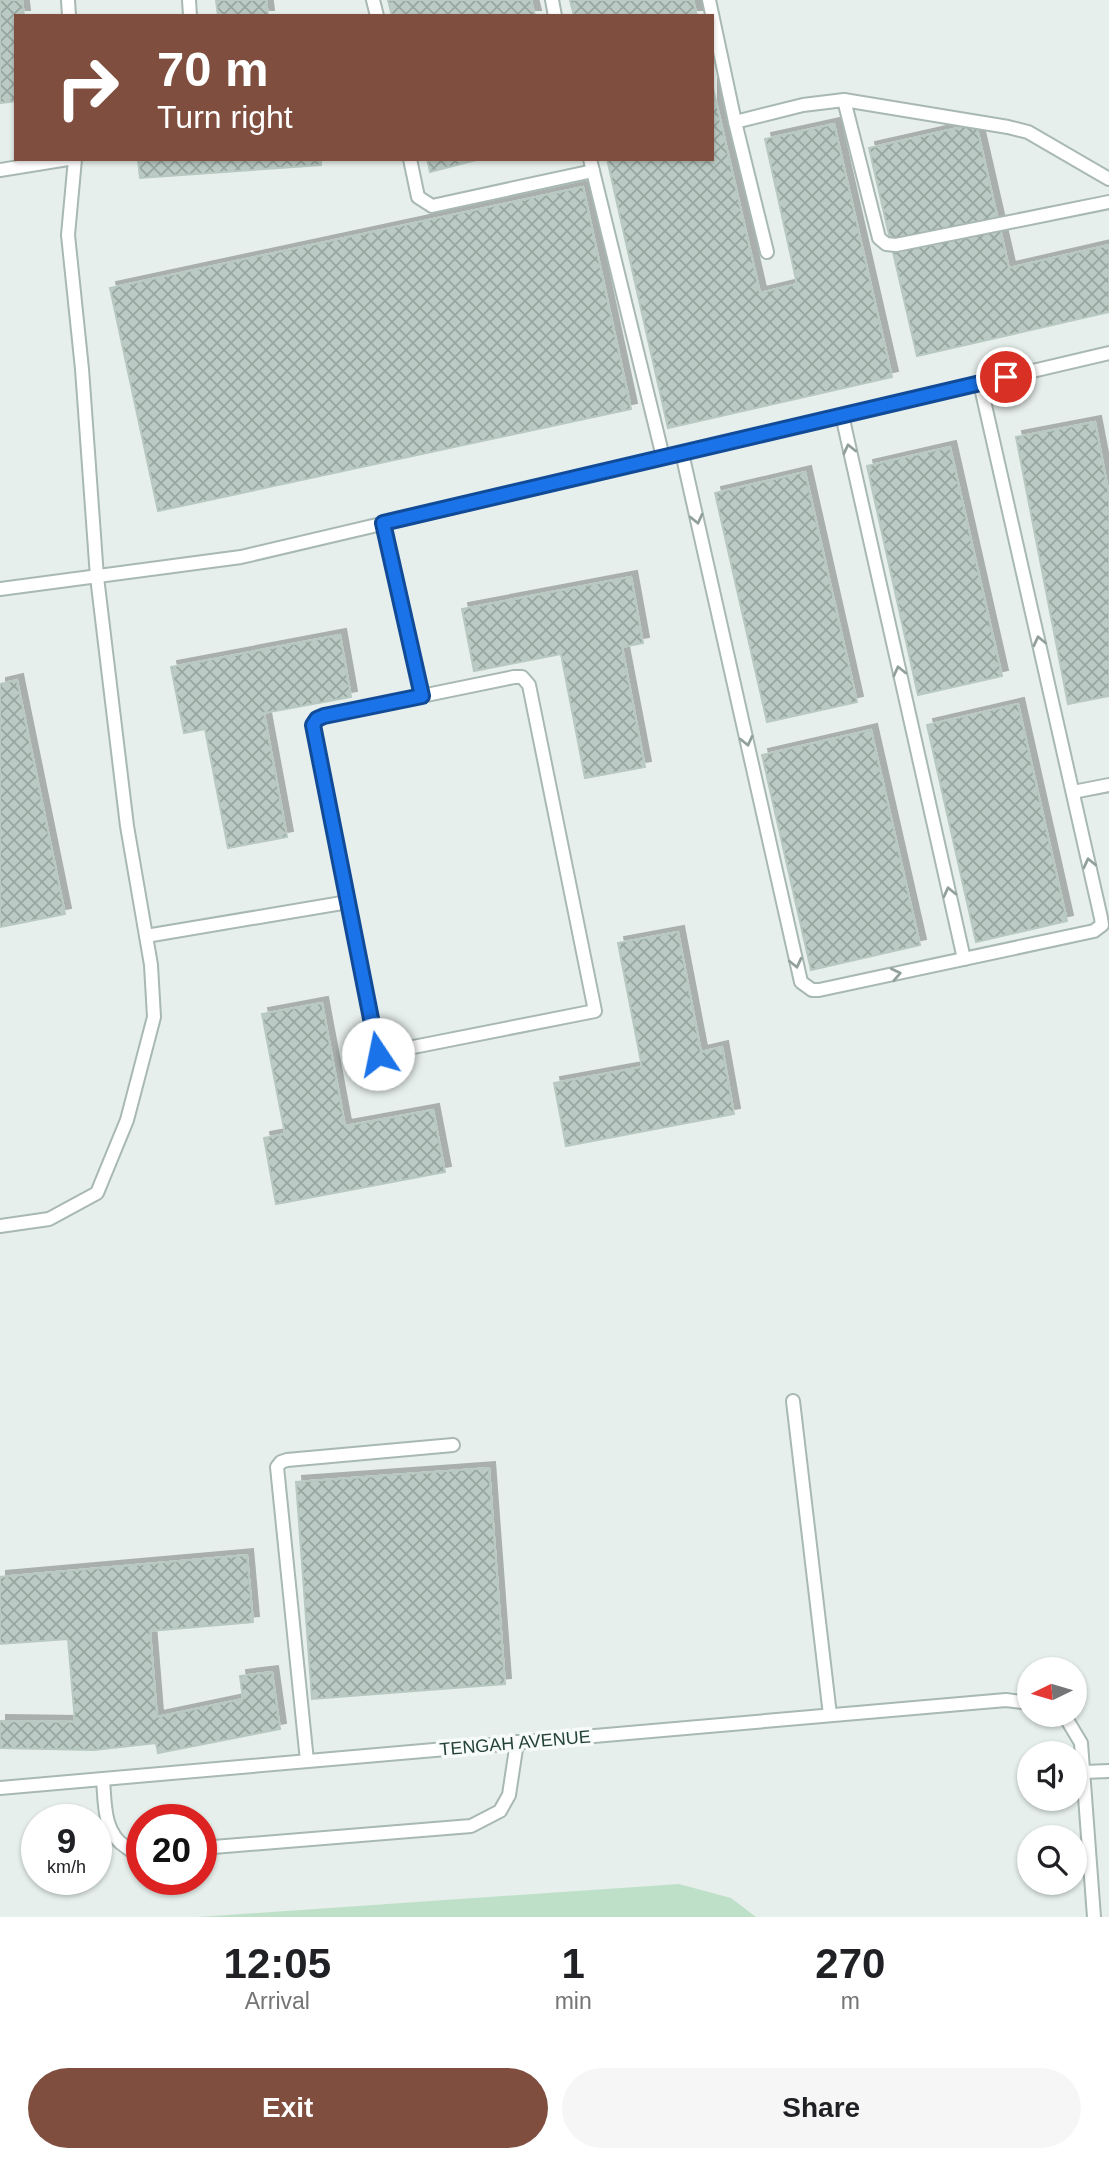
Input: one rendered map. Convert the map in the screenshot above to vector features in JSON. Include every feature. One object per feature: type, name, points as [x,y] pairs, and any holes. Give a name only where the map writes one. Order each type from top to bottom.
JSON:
[{"type":"lane","points":[[714,23],[767,251]]},
{"type":"lane","points":[[735,122],[803,105],[844,100],[1028,132],[1109,179]]},
{"type":"lane","points":[[844,100],[879,238],[886,244],[896,245],[1109,202]]},
{"type":"lane","points":[[0,170],[56,161]]},
{"type":"lane","points":[[0,1226],[49,1219],[97,1193],[127,1120],[154,1017],[151,965],[127,826],[97,578],[82,369],[68,235],[75,161]]},
{"type":"lane","points":[[410,161],[418,197],[432,206],[591,165],[663,457]]},
{"type":"lane","points":[[0,589],[241,557],[1109,353]]},
{"type":"lane","points":[[682,453],[801,982],[812,990],[819,990],[1100,929],[1101,918],[980,383]]},
{"type":"lane","points":[[842,415],[964,959]]},
{"type":"lane","points":[[383,523],[422,696]]},
{"type":"lane","points":[[522,677],[530,685],[595,1011],[378,1054],[348,902],[313,725],[317,719],[522,677]]},
{"type":"lane","points":[[1073,792],[1109,785]]},
{"type":"lane","points":[[146,936],[348,902]]},
{"type":"lane","points":[[793,1401],[831,1715]]},
{"type":"lane","points":[[307,1761],[276,1467],[287,1460],[453,1445]]},
{"type":"lane","name":"TENGAH AVENUE","points":[[0,1788],[1006,1700],[1017,1701]]},
{"type":"lane","points":[[217,1847],[471,1826],[500,1811],[509,1795],[517,1742]]},
{"type":"lane","points":[[1087,1772],[1109,1771]]},
{"type":"lane","points":[[103,1779],[107,1822],[116,1841],[126,1848]]},
{"type":"lane","points":[[1087,1811],[1094,1917]]},
{"type":"green space","points":[[679,1884],[731,1898],[756,1917],[198,1917]]},
{"type":"building","points":[[0,0],[22,0],[24,14],[14,14],[14,101],[0,103]]},
{"type":"building","points":[[216,0],[266,0],[268,14],[218,14]]},
{"type":"building","points":[[388,0],[531,0],[534,14],[392,14]]},
{"type":"building","points":[[570,0],[693,0],[696,14],[574,14]]},
{"type":"building","points":[[714,93],[760,293],[797,284],[765,139],[834,124],[892,377],[668,428],[607,161],[714,161]]},
{"type":"building","points":[[976,124],[1009,268],[1109,245],[1109,312],[917,356],[869,148]]},
{"type":"building","points":[[138,161],[321,161],[321,165],[140,178]]},
{"type":"building","points":[[427,161],[472,161],[430,172]]},
{"type":"building","points":[[583,187],[631,409],[158,511],[110,288]]},
{"type":"building","points":[[1095,422],[1109,495],[1109,696],[1068,704],[1016,437]]},
{"type":"building","points":[[950,447],[1002,676],[918,695],[867,466]]},
{"type":"building","points":[[805,472],[857,702],[767,722],[715,493]]},
{"type":"building","points":[[631,577],[643,643],[622,647],[645,767],[585,778],[561,654],[474,671],[462,609]]},
{"type":"building","points":[[340,635],[351,697],[264,713],[287,837],[228,848],[205,729],[184,733],[171,667]]},
{"type":"building","points":[[17,680],[65,914],[0,927],[0,684]]},
{"type":"building","points":[[1018,704],[1067,921],[976,942],[927,725]]},
{"type":"building","points":[[871,730],[920,945],[811,970],[762,755]]},
{"type":"building","points":[[678,932],[701,1052],[722,1047],[734,1114],[566,1146],[554,1083],[642,1067],[618,943]]},
{"type":"building","points":[[322,1003],[345,1126],[433,1110],[445,1172],[276,1204],[264,1138],[285,1134],[262,1014]]},
{"type":"building","points":[[489,1468],[505,1684],[312,1699],[296,1482]]},
{"type":"building","points":[[247,1555],[253,1622],[150,1631],[157,1717],[243,1699],[240,1676],[272,1672],[280,1729],[158,1753],[156,1743],[94,1750],[0,1748],[0,1721],[75,1722],[68,1639],[0,1644],[0,1577]]},
{"type":"route","points":[[378,1054],[313,725],[317,719],[324,716],[422,696],[383,523],[1006,377]]}]
